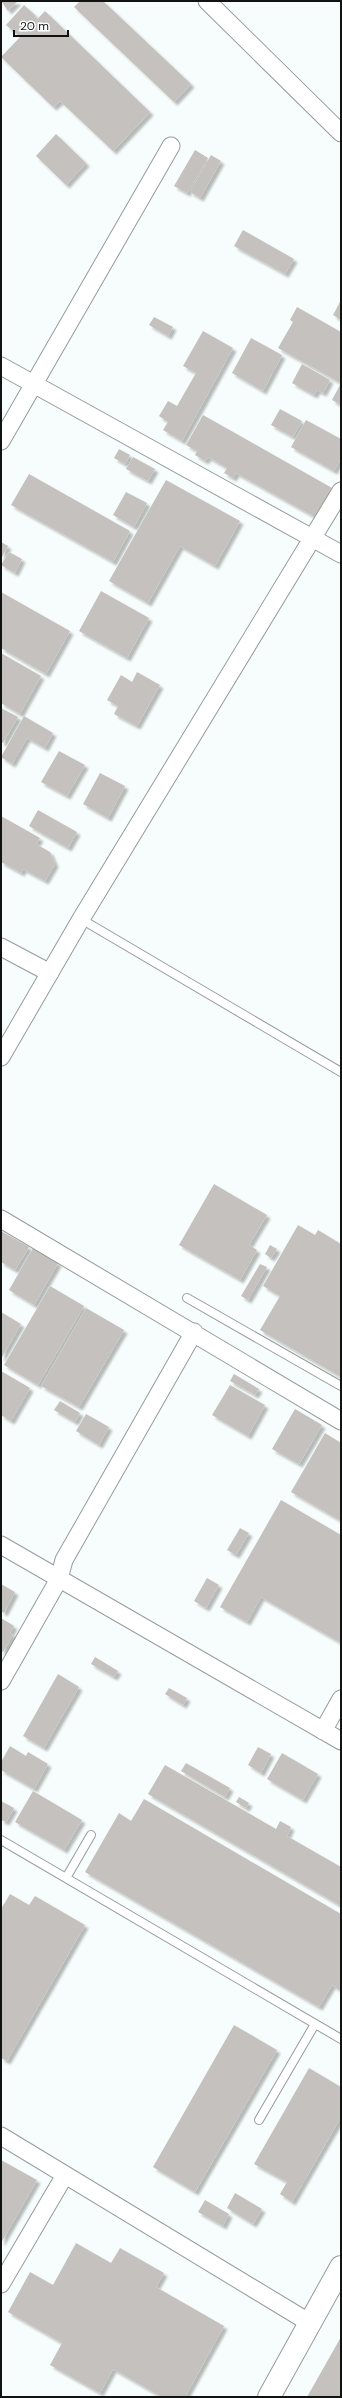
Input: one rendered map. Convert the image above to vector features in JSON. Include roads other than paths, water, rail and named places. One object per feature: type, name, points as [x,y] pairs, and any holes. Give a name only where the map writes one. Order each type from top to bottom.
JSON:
[{"type":"street","points":[[207,1],[341,133]]},
{"type":"street","points":[[1,442],[171,146]]},
{"type":"street","points":[[1,366],[341,554]]},
{"type":"street","points":[[1,1057],[81,919],[341,491]]},
{"type":"street","points":[[1,947],[50,973]]},
{"type":"street","points":[[1,1219],[194,1332],[341,1421]]},
{"type":"street","points":[[1,1681],[60,1579],[64,1560],[194,1332]]},
{"type":"street","points":[[1,1545],[341,1741]]},
{"type":"street","points":[[323,1731],[341,1699]]},
{"type":"street","points":[[1,2136],[310,2324]]},
{"type":"street","points":[[1,2284],[65,2175]]},
{"type":"street","points":[[269,2397],[341,2267]]},
{"type":"lane","points":[[81,919],[341,1072]]},
{"type":"lane","points":[[187,1298],[341,1386]]},
{"type":"lane","points":[[66,1878],[91,1836]]},
{"type":"lane","points":[[1,1840],[341,2039]]},
{"type":"lane","points":[[259,2120],[315,2024]]}]
